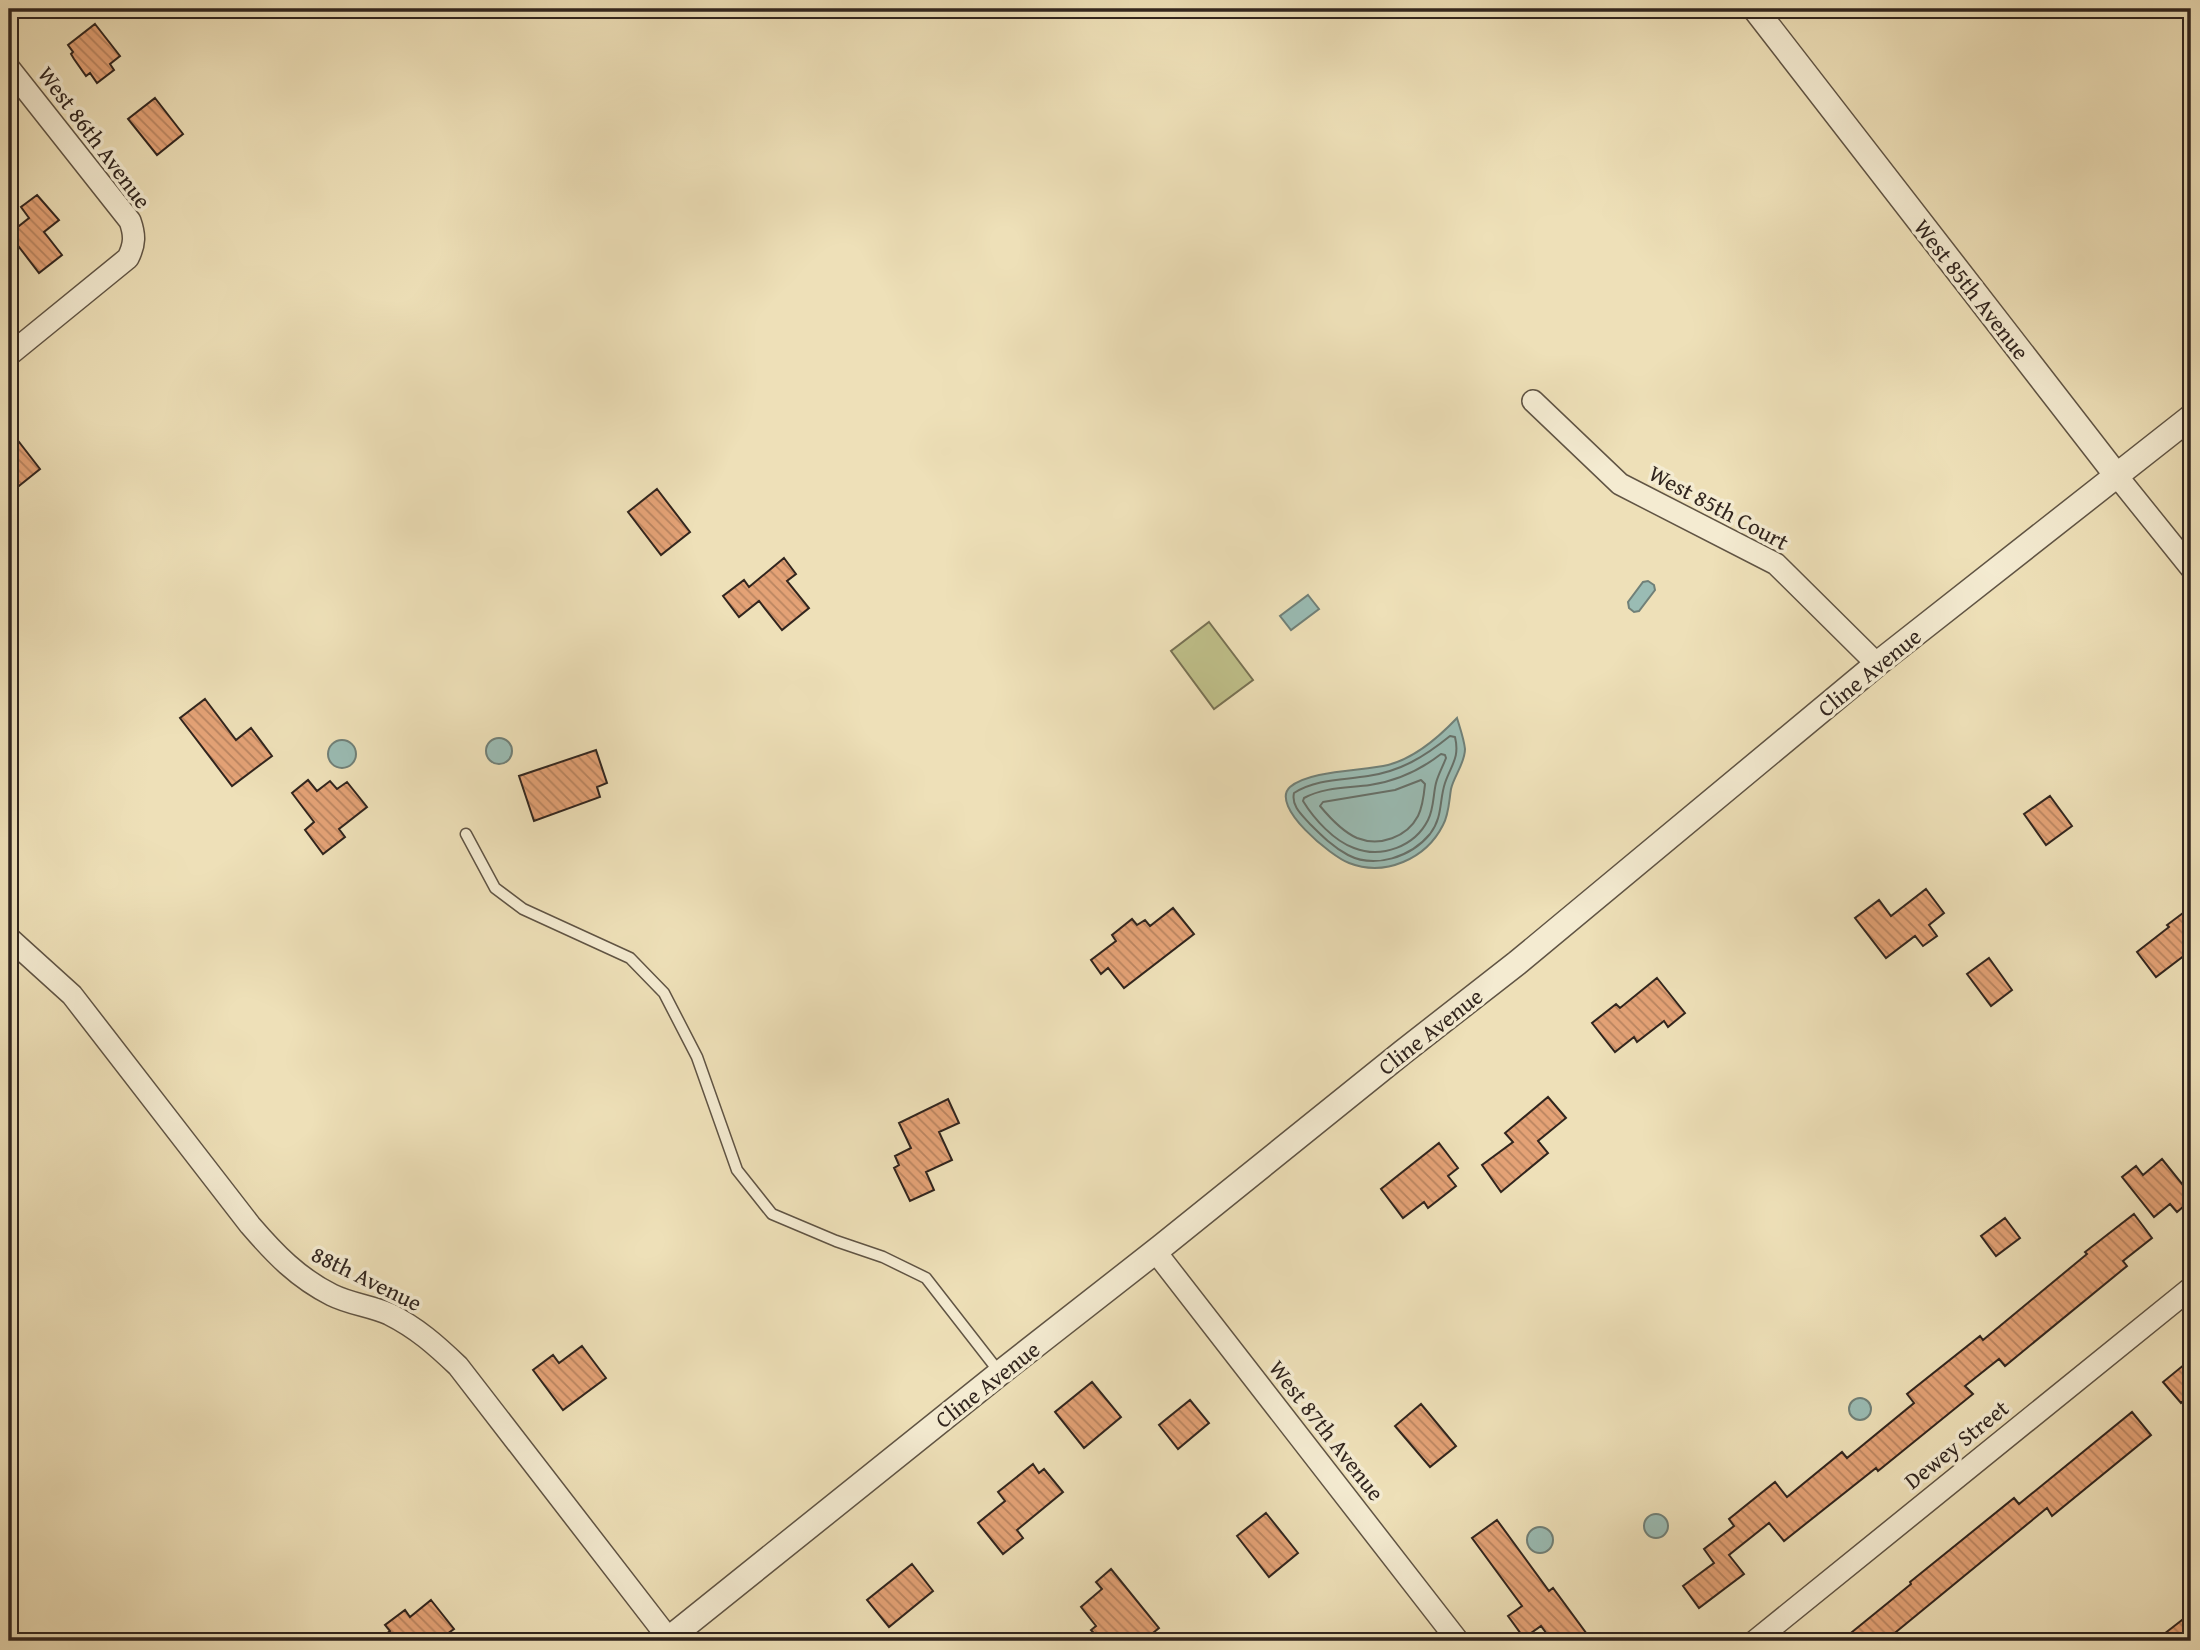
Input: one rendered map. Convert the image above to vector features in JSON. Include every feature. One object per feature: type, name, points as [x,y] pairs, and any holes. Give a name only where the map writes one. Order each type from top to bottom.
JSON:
[{"type":"street","name":"West 85th Avenue","points":[[1755,9],[2191,568]]},
{"type":"street","name":"West 86th Avenue","points":[[9,68],[123,211],[130,221],[134,240],[128,258],[9,355]]},
{"type":"street","name":"West 85th Court","points":[[1533,401],[1620,484],[1776,564],[1877,664]]},
{"type":"street","name":"Cline Avenue","points":[[668,1640],[1517,963],[1877,664],[2191,417]]},
{"type":"street","name":"88th Avenue","points":[[9,938],[72,995],[250,1226],[276,1255],[297,1274],[334,1296],[388,1314],[431,1339],[458,1366],[668,1640]]},
{"type":"street","name":"West 87th Avenue","points":[[1155,1251],[1458,1641]]},
{"type":"street","name":"Dewey Street","points":[[1755,1641],[2191,1288]]},
{"type":"lane","points":[[466,834],[495,888],[523,909],[630,958],[664,993],[697,1057],[737,1170],[772,1214],[835,1241],[883,1257],[926,1278],[1000,1373]]},
{"type":"green space","points":[[1209,622],[1253,680],[1214,709],[1171,651]]},
{"type":"water","points":[[1648,581],[1654,585],[1655,590],[1639,611],[1634,612],[1629,608],[1628,602],[1643,582]]},
{"type":"water","points":[[1308,595],[1319,609],[1291,630],[1280,616]]},
{"type":"water","points":[[1457,718],[1465,754],[1451,789],[1448,812],[1436,837],[1415,856],[1390,866],[1376,868],[1349,863],[1305,830],[1288,806],[1286,795],[1290,787],[1299,781],[1323,774],[1398,762],[1426,746]]},
{"type":"water","points":[[499,738],[508,742],[512,751],[508,760],[499,764],[490,760],[486,751],[490,742]]},
{"type":"water","points":[[342,740],[352,744],[356,754],[352,764],[342,768],[332,764],[328,754],[332,744]]},
{"type":"water","points":[[1860,1398],[1868,1401],[1871,1409],[1868,1417],[1860,1420],[1852,1417],[1849,1409],[1852,1401]]},
{"type":"water","points":[[1651,1514],[1661,1514],[1668,1521],[1668,1531],[1661,1538],[1651,1538],[1644,1531],[1644,1521]]},
{"type":"water","points":[[1540,1527],[1549,1531],[1553,1540],[1549,1549],[1540,1553],[1531,1549],[1527,1540],[1531,1531]]},
{"type":"building","points":[[95,24],[120,56],[110,64],[114,70],[97,83],[90,73],[86,76],[68,45]]},
{"type":"building","points":[[155,98],[183,134],[157,155],[128,119]]},
{"type":"building","points":[[37,195],[59,220],[44,232],[62,255],[39,273],[9,234],[29,218],[21,207]]},
{"type":"building","points":[[9,429],[40,469],[9,494]]},
{"type":"building","points":[[657,489],[690,532],[661,555],[628,512]]},
{"type":"building","points":[[784,558],[796,574],[787,581],[809,608],[782,630],[759,601],[739,617],[723,596],[744,580],[749,587]]},
{"type":"building","points":[[205,699],[236,740],[251,728],[272,756],[232,786],[180,718]]},
{"type":"building","points":[[596,750],[607,783],[597,787],[600,797],[534,821],[519,776]]},
{"type":"building","points":[[308,780],[317,791],[330,781],[337,789],[347,782],[367,807],[339,829],[345,837],[323,854],[305,830],[314,822],[292,793]]},
{"type":"building","points":[[2050,796],[2072,826],[2046,845],[2024,814]]},
{"type":"building","points":[[1926,889],[1944,913],[1929,925],[1937,936],[1923,946],[1915,936],[1886,958],[1855,918],[1879,900],[1891,916]]},
{"type":"building","points":[[2191,907],[2191,955],[2185,955],[2156,977],[2137,952]]},
{"type":"building","points":[[1173,908],[1194,934],[1124,988],[1108,968],[1101,974],[1091,960],[1116,941],[1112,935],[1132,919],[1137,925],[1145,920],[1150,926]]},
{"type":"building","points":[[1989,958],[2012,990],[1991,1006],[1967,974]]},
{"type":"building","points":[[1657,978],[1685,1013],[1668,1027],[1664,1021],[1637,1042],[1634,1037],[1615,1052],[1592,1023],[1616,1004],[1620,1008]]},
{"type":"building","points":[[1548,1097],[1566,1118],[1538,1141],[1548,1153],[1501,1192],[1482,1165],[1513,1142],[1505,1133]]},
{"type":"building","points":[[948,1099],[959,1123],[939,1132],[952,1160],[926,1172],[934,1190],[910,1201],[894,1168],[899,1165],[895,1156],[911,1148],[899,1123]]},
{"type":"building","points":[[1439,1143],[1458,1168],[1448,1176],[1456,1186],[1428,1208],[1424,1202],[1403,1218],[1381,1189]]},
{"type":"building","points":[[2162,1159],[2191,1195],[2191,1200],[2177,1212],[2170,1204],[2154,1217],[2122,1177],[2136,1166],[2143,1175]]},
{"type":"building","points":[[2134,1214],[2152,1238],[2123,1261],[2127,1266],[2005,1366],[1999,1359],[1965,1386],[1973,1394],[1878,1471],[1876,1468],[1784,1541],[1769,1523],[1729,1555],[1744,1574],[1699,1608],[1683,1586],[1714,1563],[1704,1549],[1734,1526],[1729,1519],[1775,1482],[1787,1497],[1842,1452],[1847,1458],[1914,1403],[1907,1394],[1980,1336],[1983,1340],[2087,1254],[2085,1252]]},
{"type":"building","points":[[2005,1218],[2020,1238],[1996,1256],[1981,1236]]},
{"type":"building","points":[[582,1346],[606,1378],[563,1410],[533,1370],[553,1355],[559,1363]]},
{"type":"building","points":[[2191,1359],[2191,1394],[2181,1403],[2163,1382]]},
{"type":"building","points":[[1092,1382],[1121,1417],[1084,1448],[1055,1412]]},
{"type":"building","points":[[1190,1400],[1209,1423],[1178,1449],[1159,1425]]},
{"type":"building","points":[[1421,1404],[1456,1446],[1430,1467],[1395,1426]]},
{"type":"building","points":[[2132,1412],[2151,1435],[2052,1516],[2047,1508],[1885,1641],[1841,1641],[2014,1498],[2019,1504]]},
{"type":"building","points":[[1033,1464],[1039,1473],[1044,1469],[1063,1492],[1017,1530],[1023,1538],[1003,1554],[978,1523],[1005,1501],[998,1492]]},
{"type":"building","points":[[1266,1513],[1298,1553],[1269,1577],[1237,1536]]},
{"type":"building","points":[[1497,1520],[1549,1591],[1553,1588],[1592,1641],[1552,1641],[1541,1626],[1524,1638],[1508,1616],[1522,1606],[1472,1538]]},
{"type":"building","points":[[912,1564],[933,1591],[889,1627],[867,1600]]},
{"type":"building","points":[[1111,1569],[1159,1628],[1143,1641],[1101,1641],[1091,1630],[1096,1626],[1081,1607],[1102,1589],[1096,1582]]},
{"type":"building","points":[[431,1600],[454,1629],[437,1641],[377,1641],[390,1631],[385,1625],[405,1610],[410,1617]]},
{"type":"building","points":[[2191,1613],[2191,1641],[2155,1641]]}]
